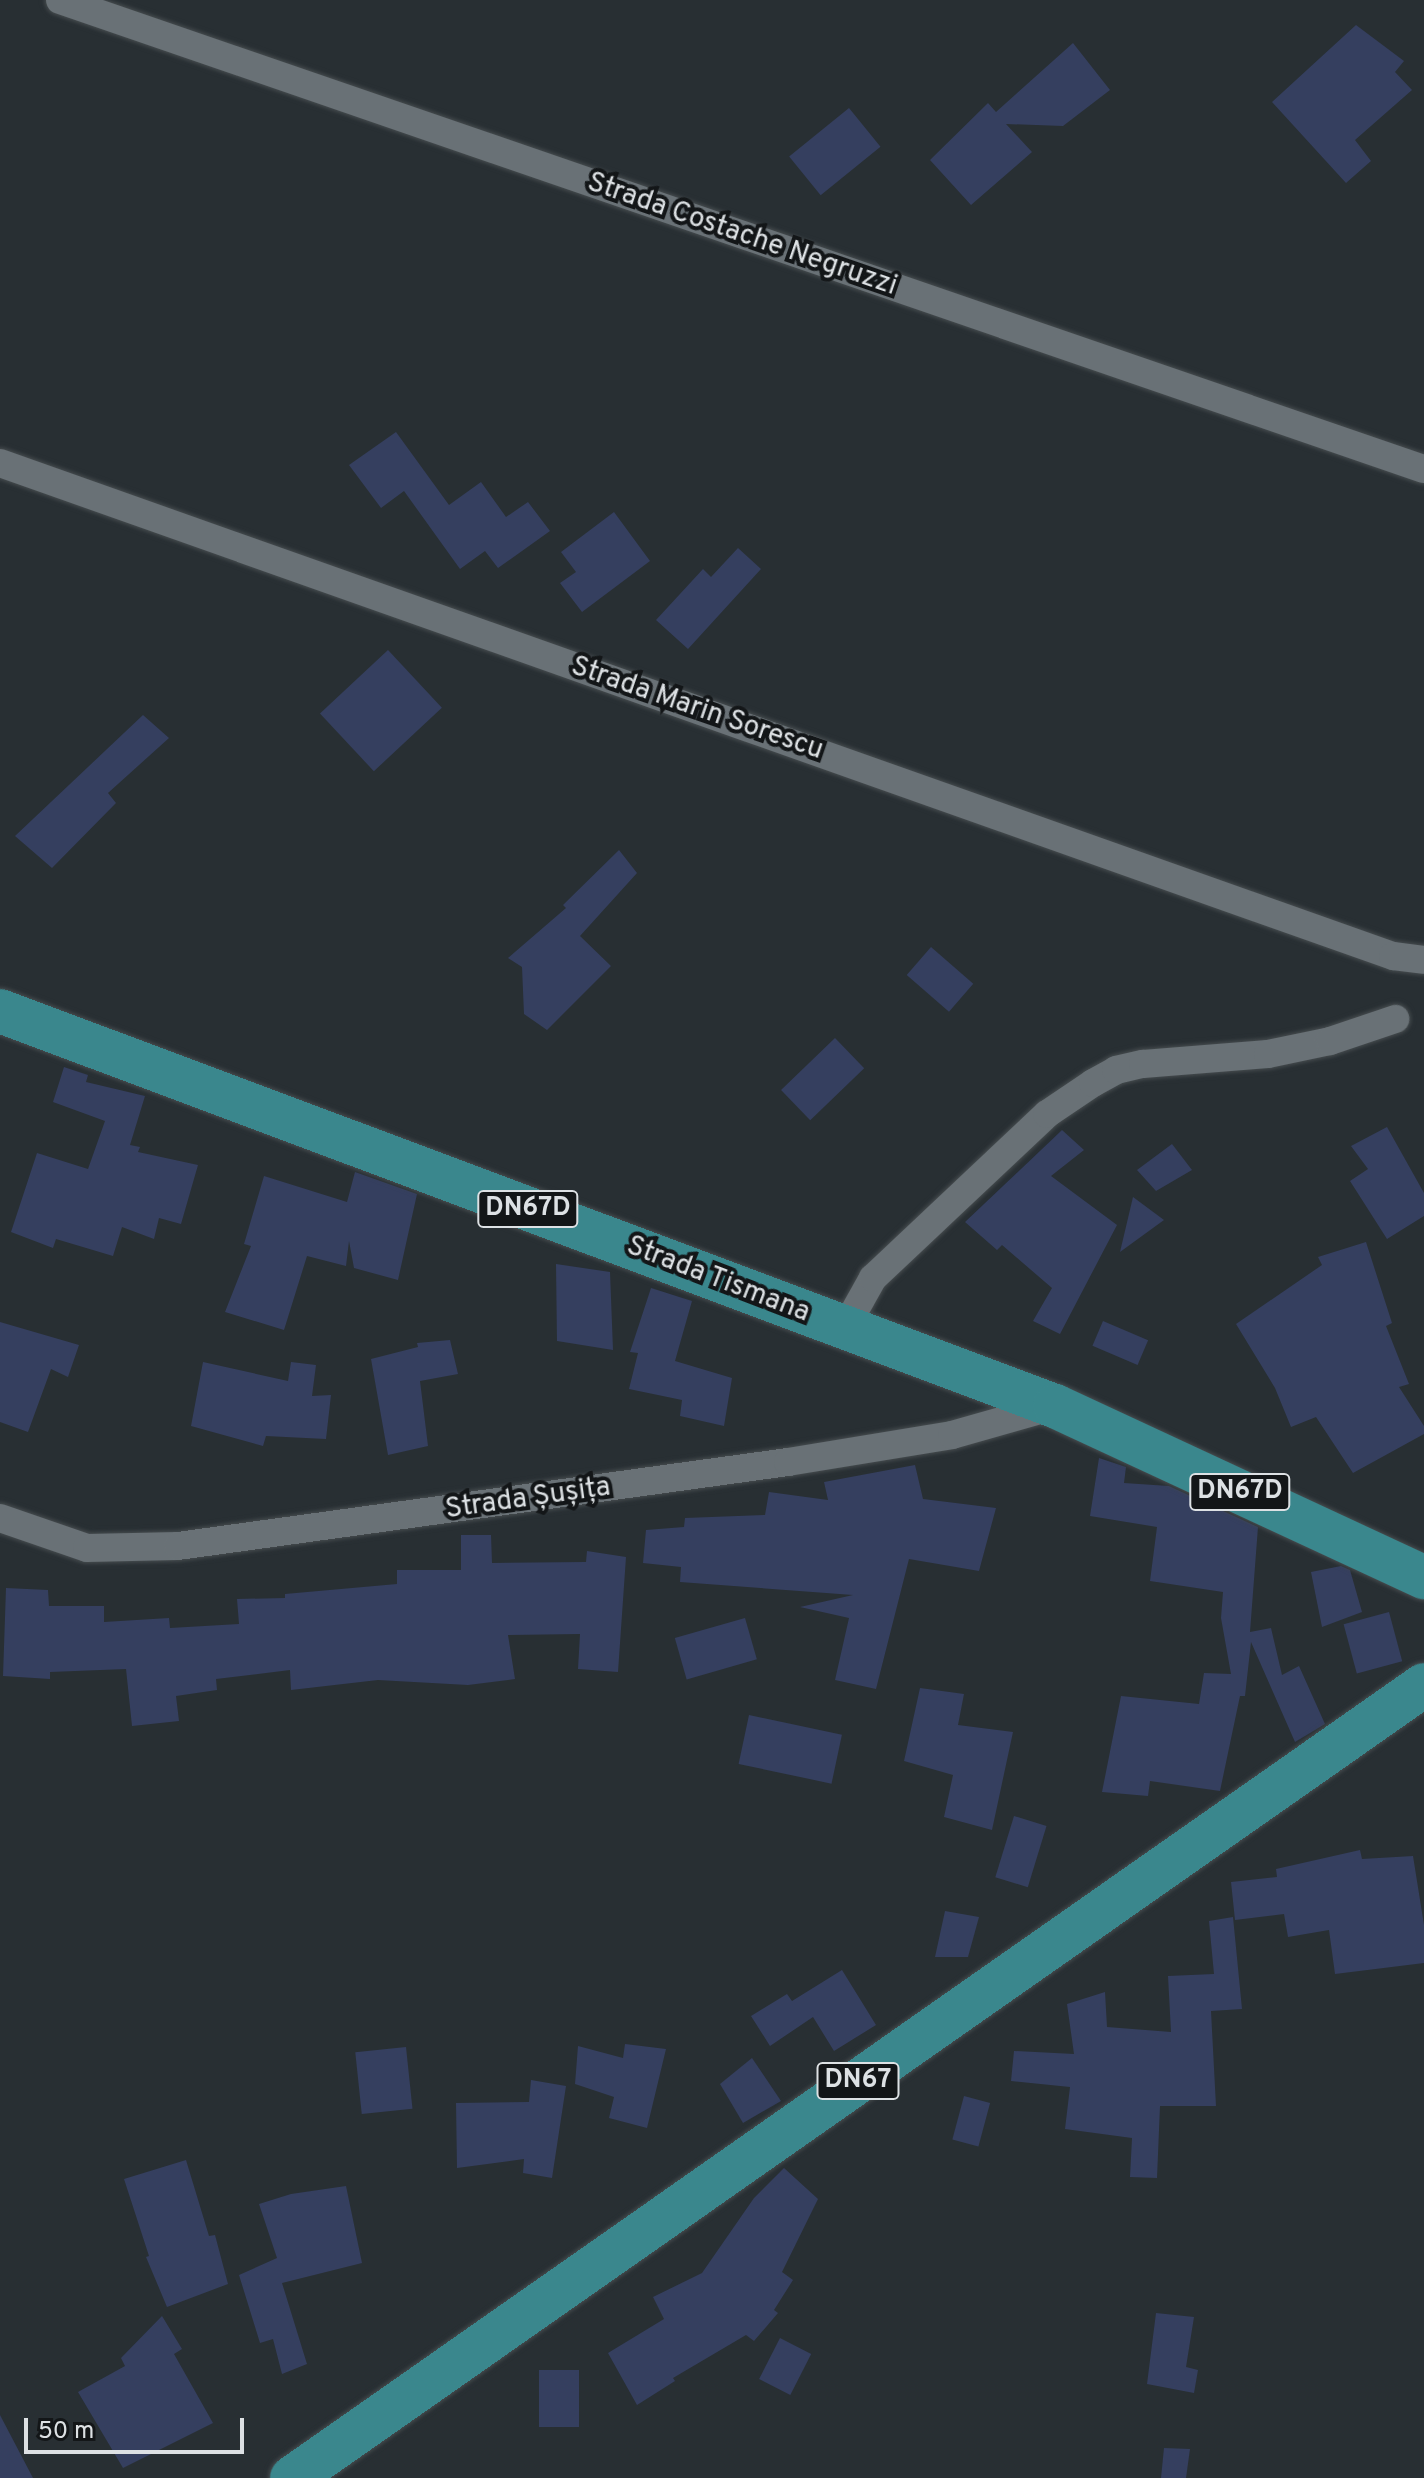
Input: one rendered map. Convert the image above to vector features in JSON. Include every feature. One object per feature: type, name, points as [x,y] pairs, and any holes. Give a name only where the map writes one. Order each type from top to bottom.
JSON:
[{"type":"main road","name":"Strada Tismana","points":[[0,1011],[1055,1406],[1424,1577]]},
{"type":"main road","name":"DN67","points":[[292,2478],[1424,1685]]},
{"type":"street","name":"Strada Costache Negruzzi","points":[[60,0],[1424,469]]},
{"type":"street","name":"Strada Marin Sorescu","points":[[0,463],[1393,956],[1424,960]]},
{"type":"street","points":[[845,1328],[873,1278],[1047,1114],[1116,1070],[1143,1064],[1268,1054],[1330,1041],[1395,1019]]},
{"type":"street","name":"Strada Șușița","points":[[0,1518],[87,1548],[178,1546],[788,1462],[952,1435],[1055,1406]]},
{"type":"building","points":[[1356,25],[1404,61],[1395,72],[1412,90],[1355,140],[1371,161],[1346,183],[1272,102]]},
{"type":"building","points":[[1073,43],[1110,90],[1063,126],[1006,124],[1032,152],[971,205],[930,160],[988,103],[996,112]]},
{"type":"building","points":[[849,108],[880,147],[821,195],[789,156]]},
{"type":"building","points":[[396,432],[449,505],[481,482],[506,517],[528,502],[550,531],[498,568],[485,551],[460,569],[404,491],[381,508],[349,465]]},
{"type":"building","points":[[614,512],[650,561],[582,612],[560,583],[576,572],[561,552]]},
{"type":"building","points":[[738,548],[761,569],[688,649],[656,620],[703,569],[711,577]]},
{"type":"building","points":[[388,650],[442,708],[374,771],[320,713]]},
{"type":"building","points":[[143,715],[169,738],[108,793],[116,803],[52,868],[15,836]]},
{"type":"building","points":[[619,850],[637,873],[580,936],[611,966],[547,1030],[524,1014],[522,967],[508,958],[566,908],[563,905]]},
{"type":"building","points":[[931,947],[973,984],[949,1012],[907,975]]},
{"type":"building","points":[[835,1038],[864,1068],[810,1120],[781,1090]]},
{"type":"building","points":[[64,1067],[88,1075],[86,1082],[145,1096],[130,1145],[140,1147],[138,1152],[198,1165],[181,1224],[159,1218],[154,1239],[122,1227],[113,1256],[56,1239],[53,1248],[11,1232],[37,1153],[88,1169],[105,1121],[53,1102]]},
{"type":"building","points":[[1387,1127],[1424,1193],[1424,1216],[1387,1239],[1350,1181],[1368,1169],[1351,1146]]},
{"type":"building","points":[[1062,1130],[1084,1150],[1051,1176],[1117,1225],[1060,1334],[1033,1321],[1052,1288],[1002,1245],[997,1250],[965,1222]]},
{"type":"building","points":[[1172,1144],[1192,1170],[1156,1191],[1137,1170]]},
{"type":"building","points":[[355,1172],[417,1194],[398,1280],[354,1268],[349,1241],[346,1266],[307,1256],[284,1330],[225,1312],[251,1246],[244,1244],[264,1176],[347,1202]]},
{"type":"building","points":[[1133,1197],[1164,1220],[1120,1252]]},
{"type":"building","points":[[1366,1242],[1392,1323],[1386,1326],[1409,1384],[1399,1387],[1424,1426],[1424,1434],[1353,1473],[1316,1417],[1291,1427],[1275,1388],[1236,1324],[1322,1265],[1318,1257]]},
{"type":"building","points":[[556,1264],[610,1272],[613,1350],[557,1341]]},
{"type":"building","points":[[651,1288],[692,1301],[675,1361],[732,1378],[724,1426],[680,1416],[682,1400],[629,1389],[638,1353],[630,1352]]},
{"type":"building","points":[[1103,1321],[1148,1340],[1138,1365],[1092,1346]]},
{"type":"building","points":[[0,1322],[79,1345],[68,1377],[51,1369],[28,1432],[0,1422]]},
{"type":"building","points":[[450,1340],[458,1374],[420,1381],[428,1446],[388,1455],[371,1359],[418,1347],[417,1343]]},
{"type":"building","points":[[203,1362],[288,1381],[291,1362],[316,1365],[312,1396],[331,1395],[326,1439],[266,1436],[263,1446],[191,1426]]},
{"type":"building","points":[[1099,1458],[1126,1467],[1124,1483],[1169,1486],[1258,1527],[1250,1632],[1271,1628],[1282,1675],[1299,1666],[1325,1724],[1295,1742],[1251,1642],[1245,1696],[1240,1696],[1220,1791],[1150,1781],[1148,1796],[1102,1792],[1121,1696],[1199,1704],[1204,1673],[1231,1674],[1221,1618],[1223,1592],[1150,1581],[1157,1527],[1090,1516]]},
{"type":"building","points":[[915,1465],[923,1499],[996,1508],[979,1571],[909,1559],[876,1689],[835,1680],[849,1618],[800,1607],[853,1595],[680,1582],[681,1567],[643,1563],[646,1530],[684,1527],[685,1518],[765,1515],[769,1492],[828,1500],[824,1482]]},
{"type":"building","points":[[461,1535],[491,1535],[492,1563],[586,1562],[587,1551],[626,1557],[618,1672],[578,1669],[580,1634],[508,1635],[515,1679],[468,1685],[378,1680],[291,1690],[290,1670],[216,1679],[217,1690],[176,1696],[179,1721],[132,1726],[126,1669],[50,1672],[50,1679],[3,1676],[6,1588],[48,1590],[49,1606],[104,1606],[104,1622],[169,1618],[170,1628],[239,1624],[237,1599],[285,1598],[285,1594],[397,1584],[397,1570],[461,1570]]},
{"type":"building","points":[[1341,1566],[1350,1570],[1362,1612],[1322,1627],[1311,1572]]},
{"type":"building","points":[[1389,1612],[1402,1661],[1357,1673],[1344,1624]]},
{"type":"building","points":[[745,1618],[757,1659],[687,1679],[675,1638]]},
{"type":"building","points":[[920,1688],[964,1694],[958,1725],[1013,1732],[992,1830],[944,1817],[953,1775],[904,1761]]},
{"type":"building","points":[[749,1715],[842,1735],[832,1784],[739,1764]]},
{"type":"building","points":[[1014,1816],[1047,1826],[1028,1887],[995,1877]]},
{"type":"building","points":[[1360,1850],[1362,1859],[1413,1856],[1424,1925],[1424,1963],[1335,1974],[1329,1930],[1288,1937],[1284,1914],[1235,1920],[1231,1882],[1277,1877],[1276,1869]]},
{"type":"building","points":[[945,1911],[979,1917],[968,1957],[935,1957]]},
{"type":"building","points":[[1233,1917],[1242,2009],[1211,2011],[1216,2106],[1160,2106],[1157,2178],[1130,2177],[1132,2138],[1065,2129],[1070,2087],[1011,2081],[1014,2051],[1074,2054],[1067,2004],[1105,1992],[1107,2027],[1171,2032],[1168,1976],[1214,1974],[1209,1921]]},
{"type":"building","points":[[842,1970],[876,2025],[834,2051],[813,2017],[770,2046],[751,2016],[787,1994],[792,2001]]},
{"type":"building","points":[[625,2044],[666,2049],[647,2128],[609,2118],[614,2097],[575,2084],[578,2046],[623,2058]]},
{"type":"building","points":[[406,2047],[412,2109],[362,2114],[355,2052]]},
{"type":"building","points":[[752,2058],[781,2101],[743,2123],[720,2084]]},
{"type":"building","points":[[531,2080],[566,2086],[552,2178],[523,2173],[524,2159],[457,2168],[456,2103],[529,2102]]},
{"type":"building","points":[[964,2096],[990,2103],[978,2146],[952,2139]]},
{"type":"building","points":[[186,2160],[209,2236],[215,2235],[228,2284],[167,2307],[146,2257],[149,2256],[124,2179]]},
{"type":"building","points":[[784,2168],[818,2199],[782,2272],[793,2280],[774,2310],[778,2313],[754,2341],[746,2335],[673,2378],[675,2381],[637,2405],[608,2353],[664,2319],[653,2297],[702,2273],[754,2198]]},
{"type":"building","points":[[346,2186],[362,2263],[282,2283],[307,2364],[282,2374],[273,2339],[260,2343],[239,2275],[277,2258],[259,2204],[291,2194]]},
{"type":"building","points":[[1156,2313],[1194,2317],[1186,2367],[1198,2370],[1194,2393],[1147,2384]]},
{"type":"building","points":[[162,2316],[182,2349],[174,2354],[213,2423],[123,2468],[78,2392],[125,2366],[121,2358]]},
{"type":"building","points":[[780,2338],[811,2354],[790,2395],[759,2379]]},
{"type":"building","points":[[539,2370],[579,2370],[579,2427],[539,2427]]},
{"type":"building","points":[[0,2415],[33,2478],[0,2478]]},
{"type":"building","points":[[1164,2448],[1190,2449],[1186,2478],[1161,2478]]}]
